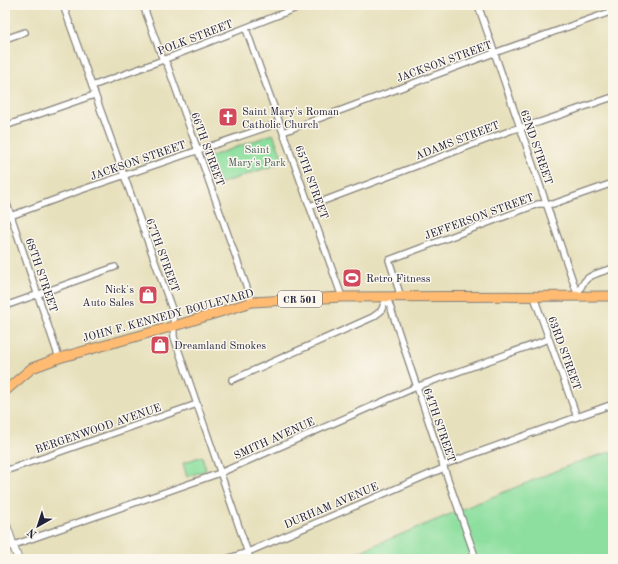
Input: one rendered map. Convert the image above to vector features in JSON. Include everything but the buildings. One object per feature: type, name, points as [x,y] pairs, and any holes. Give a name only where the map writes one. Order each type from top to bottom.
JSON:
[{"type":"main road","name":"JOHN F. KENNEDY BOULEVARD","points":[[5,391],[32,368],[59,358],[252,302],[342,297],[613,296]]},
{"type":"street","name":"67TH STREET","points":[[63,5],[173,312],[174,337],[250,559]]},
{"type":"street","name":"66TH STREET","points":[[143,5],[163,60],[167,64],[252,302]]},
{"type":"street","name":"POLK STREET","points":[[92,86],[246,29],[296,6],[304,5]]},
{"type":"street","name":"62ND STREET","points":[[478,5],[578,296]]},
{"type":"street","name":"JACKSON STREET","points":[[282,132],[494,53],[613,11]]},
{"type":"street","name":"65TH STREET","points":[[246,29],[342,297]]},
{"type":"street","points":[[5,39],[25,32]]},
{"type":"street","points":[[5,126],[94,95]]},
{"type":"street","name":"ADAMS STREET","points":[[310,206],[512,130],[520,129],[613,97]]},
{"type":"street","name":"JACKSON STREET","points":[[5,218],[279,123]]},
{"type":"street","name":"JEFFERSON STREET","points":[[401,297],[389,260],[538,204],[553,204],[613,182]]},
{"type":"street","name":"68TH STREET","points":[[5,198],[59,358]]},
{"type":"street","points":[[5,306],[115,267]]},
{"type":"street","points":[[578,296],[581,286],[587,278],[613,268]]},
{"type":"street","points":[[232,380],[373,317],[381,311],[387,297]]},
{"type":"street","name":"64TH STREET","points":[[387,297],[416,387],[476,559]]},
{"type":"street","name":"63RD STREET","points":[[534,297],[577,417]]},
{"type":"street","name":"SMITH AVENUE","points":[[5,548],[220,473],[416,387],[549,339]]},
{"type":"street","name":"BERGENWOOD AVENUE","points":[[5,471],[197,404]]},
{"type":"street","name":"DURHAM AVENUE","points":[[226,559],[248,552],[443,466],[613,404]]},
{"type":"street","points":[[5,521],[18,559]]},
{"type":"green space","name":"Saint Mary's Park","points":[[273,134],[284,162],[219,184],[209,157]]},
{"type":"green space","points":[[613,451],[613,559],[341,559],[575,463]]},
{"type":"green space","points":[[202,456],[206,470],[187,477],[183,463]]},
{"type":"place","name":"Saint Mary's Roman Catholic Church","points":[[228,117]]},
{"type":"place","name":"Retro Fitness","points":[[352,278]]},
{"type":"place","name":"Nick's Auto Sales","points":[[148,295]]},
{"type":"place","name":"Dreamland Smokes","points":[[160,345]]}]
